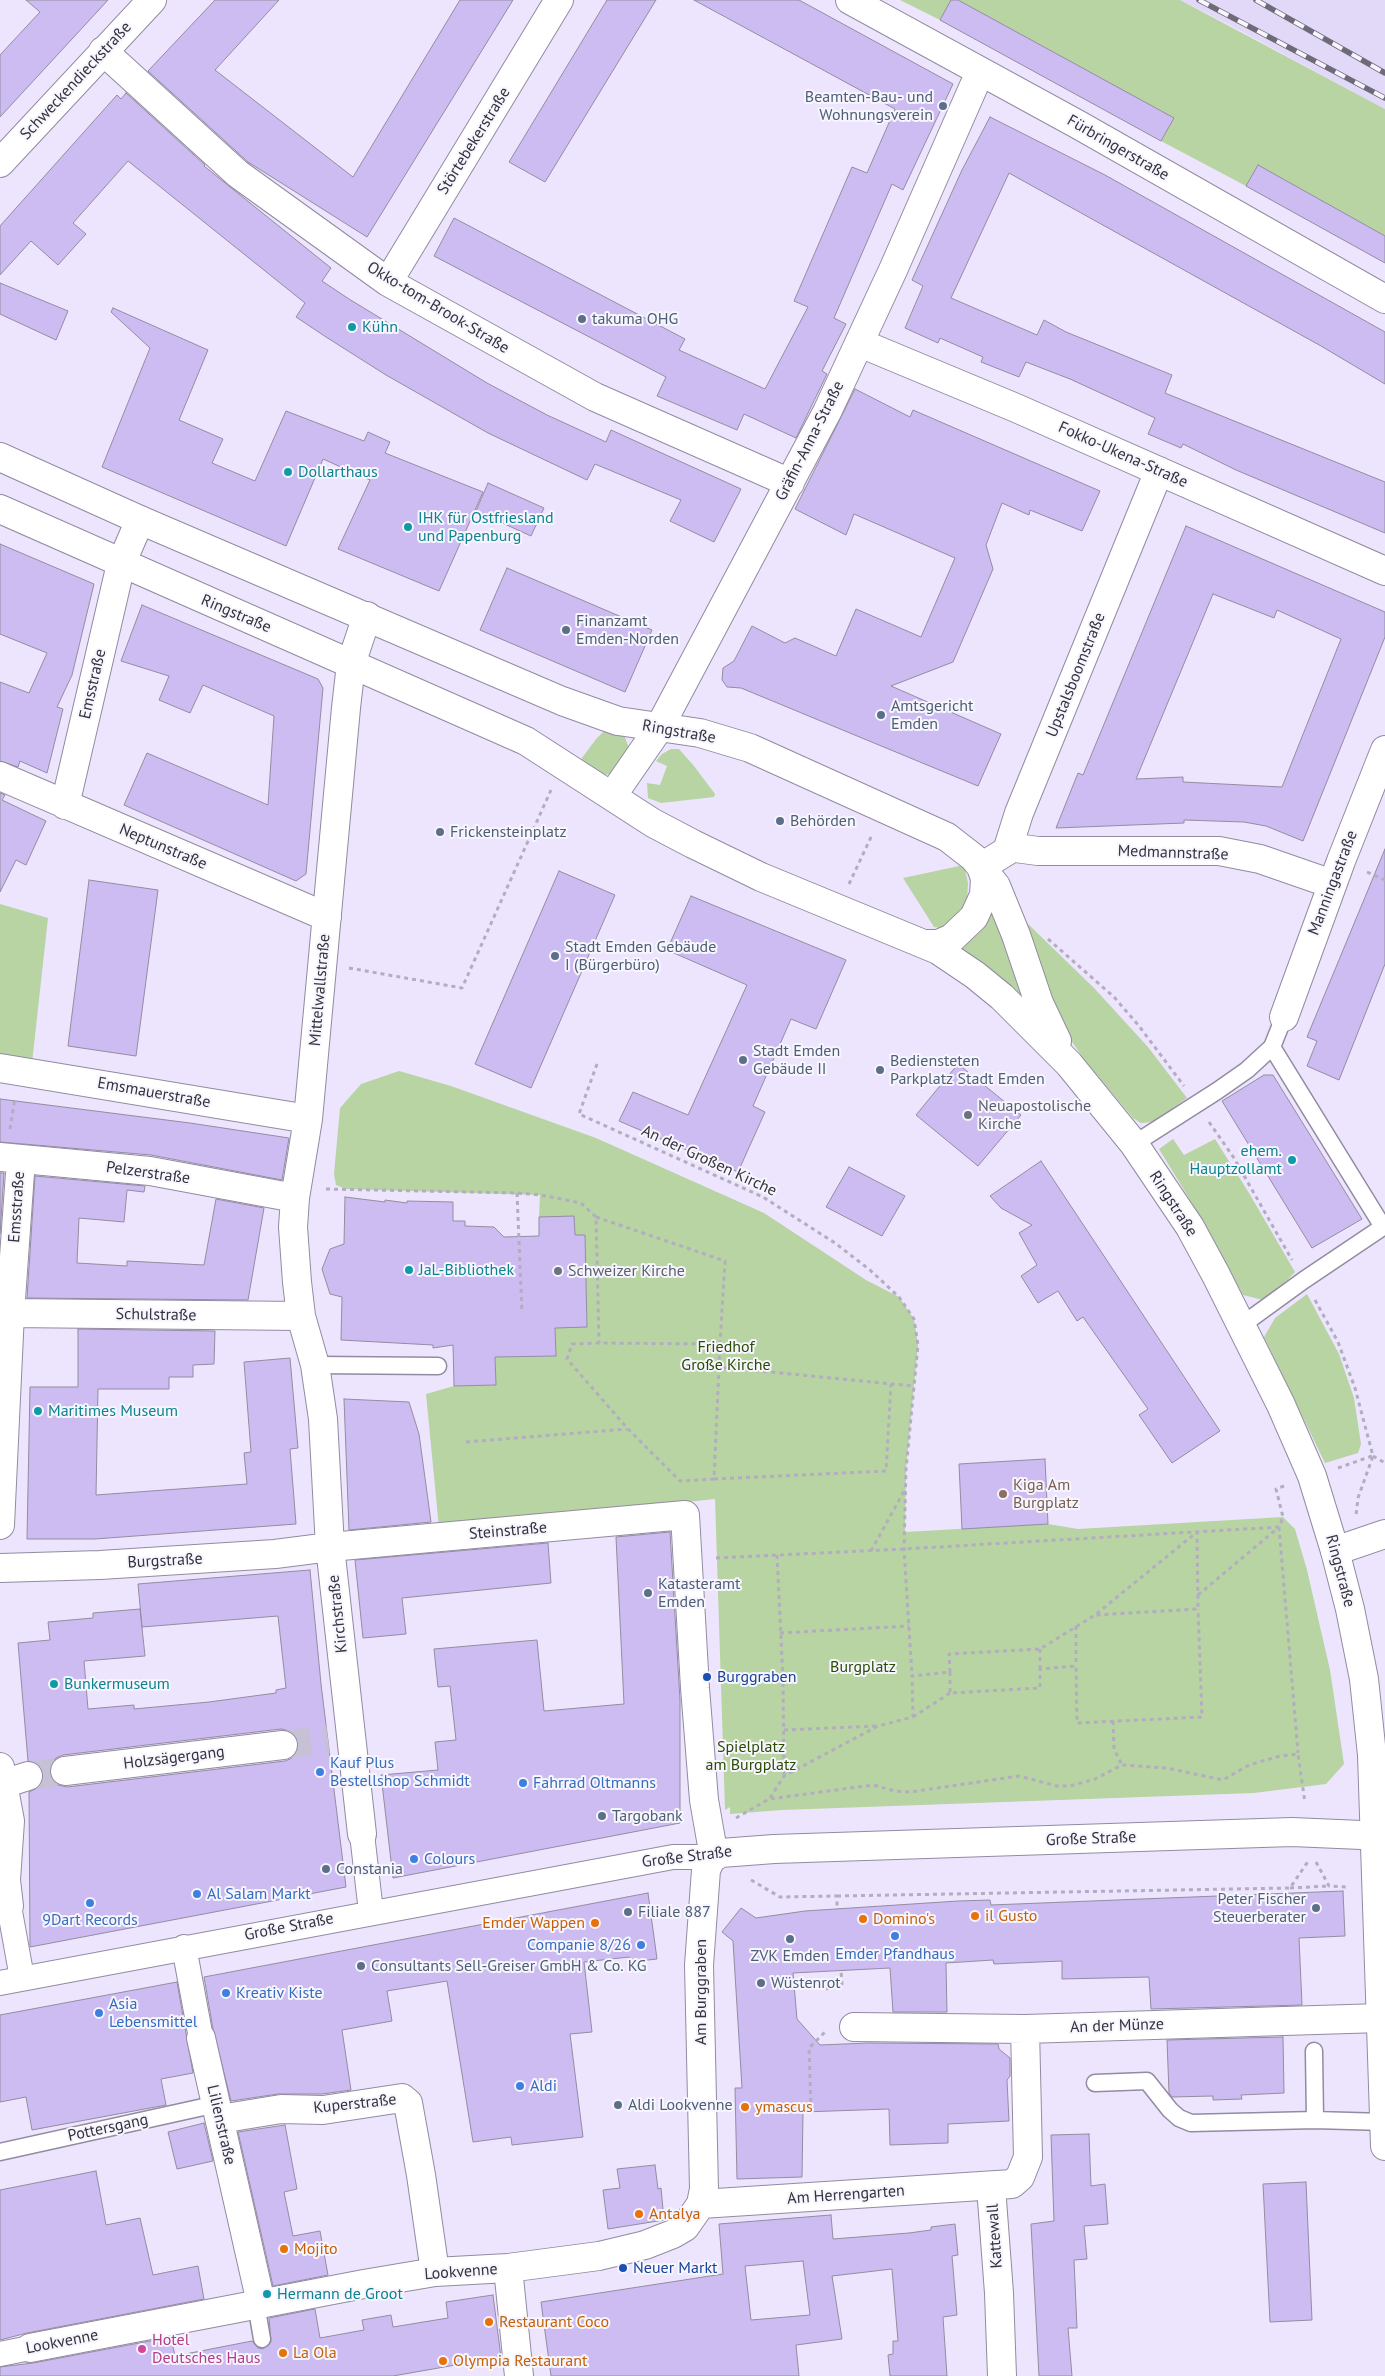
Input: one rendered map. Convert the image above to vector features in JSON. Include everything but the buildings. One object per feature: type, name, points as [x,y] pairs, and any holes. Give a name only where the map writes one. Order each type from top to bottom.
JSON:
[{"type":"street","name":"Schweckendieckstraße","points":[[0,163],[152,0]]},
{"type":"street","name":"Störtebekerstraße","points":[[388,282],[559,0]]},
{"type":"street","name":"Fürbringerstraße","points":[[850,0],[1385,299]]},
{"type":"street","name":"Okko-tom-Brook-Straße","points":[[103,52],[238,174],[388,282],[494,343],[595,397],[790,483]]},
{"type":"street","name":"Gräfin-Anna-Straße","points":[[612,796],[659,728],[790,483],[860,343],[980,72]]},
{"type":"street","name":"Fokko-Ukena-Straße","points":[[860,343],[1016,408],[1385,571]]},
{"type":"street","name":"Ringstraße","points":[[0,457],[140,520],[598,715],[618,721],[700,733],[750,748],[885,807],[947,837],[981,866],[996,886],[1004,903],[1039,1003],[1070,1064]]},
{"type":"street","name":"Upstalsboomstraße","points":[[1008,847],[1019,813],[1159,471]]},
{"type":"street","name":"Ringstraße","points":[[0,509],[526,741],[653,824],[692,844],[837,909],[926,944],[969,970],[1002,997],[1070,1064],[1134,1144],[1190,1227],[1242,1326],[1312,1476],[1335,1551],[1350,1609],[1364,1679],[1380,1835],[1376,1889],[1385,2134]]},
{"type":"street","points":[[121,564],[140,520]]},
{"type":"street","name":"Emsstraße","points":[[65,804],[121,564]]},
{"type":"street","points":[[351,664],[367,616]]},
{"type":"street","name":"Mittelwallstraße","points":[[301,1316],[294,1258],[296,1193],[308,1119],[351,664]]},
{"type":"street","name":"Manningastraße","points":[[1284,1017],[1332,884],[1385,750]]},
{"type":"street","name":"Neptunstraße","points":[[0,776],[326,917]]},
{"type":"street","points":[[926,944],[938,944],[952,938],[974,917],[984,896],[986,878],[981,866],[1003,855],[1008,847]]},
{"type":"street","name":"Medmannstraße","points":[[1008,847],[1038,851],[1219,851],[1260,859],[1332,884]]},
{"type":"street","name":"Emsmauerstraße","points":[[9,1070],[308,1119]]},
{"type":"street","name":"Emsstraße","points":[[0,1524],[10,1313],[9,1158]]},
{"type":"street","name":"Pelzerstraße","points":[[9,1158],[150,1171],[296,1193]]},
{"type":"street","name":"Schulstraße","points":[[10,1313],[301,1316]]},
{"type":"street","name":"Kirchstraße","points":[[301,1316],[315,1365],[323,1419],[340,1737],[362,1834],[371,1912]]},
{"type":"street","name":"Steinstraße","points":[[330,1547],[685,1515],[688,1559]]},
{"type":"street","points":[[1335,1551],[1385,1534]]},
{"type":"street","name":"Burgstraße","points":[[0,1568],[216,1558],[275,1554],[330,1547]]},
{"type":"street","points":[[688,1559],[704,1800],[714,1857]]},
{"type":"street","name":"Holzsägergang","points":[[65,1771],[283,1745]]},
{"type":"street","points":[[11,1981],[9,1906],[6,1880],[10,1820],[1,1779],[28,1776]]},
{"type":"street","name":"Große Straße","points":[[11,1981],[184,1947],[673,1857],[714,1857],[727,1852],[774,1849],[1309,1832],[1380,1835]]},
{"type":"street","name":"Am Burggraben","points":[[701,2204],[704,2178],[699,1964],[704,1882],[708,1865],[714,1857]]},
{"type":"street","name":"Lilienstraße","points":[[184,1947],[201,2038],[258,2303]]},
{"type":"street","name":"An der Münze","points":[[841,2028],[1025,2029],[1381,2018]]},
{"type":"street","name":"Kattewall","points":[[1002,2376],[999,2293],[991,2187],[1007,2185],[1016,2181],[1028,2157],[1025,2029]]},
{"type":"street","name":"Kuperstraße","points":[[218,2112],[281,2108],[323,2110],[402,2098],[408,2103],[422,2175],[435,2272]]},
{"type":"street","name":"Am Herrengarten","points":[[701,2204],[991,2187]]},
{"type":"street","name":"Lookvenne","points":[[0,2354],[258,2303],[435,2272],[508,2268],[599,2256],[645,2245],[673,2234],[685,2227],[701,2204]]},
{"type":"street","points":[[508,2268],[519,2376]]},
{"type":"lane","points":[[1134,1144],[1197,1105],[1247,1070],[1272,1047],[1284,1017]]},
{"type":"lane","points":[[1242,1326],[1304,1280],[1383,1227],[1272,1047]]},
{"type":"lane","points":[[315,1365],[438,1366]]},
{"type":"lane","points":[[1314,2051],[1315,2120]]},
{"type":"lane","points":[[1094,2083],[1147,2081],[1170,2110],[1179,2118],[1191,2123],[1315,2120],[1385,2134]]},
{"type":"lane","name":"Pottersgang","points":[[0,2152],[218,2112]]},
{"type":"lane","points":[[258,2303],[262,2340]]},
{"type":"path","points":[[323,964],[462,988],[557,778],[566,766]]},
{"type":"path","points":[[837,909],[885,807]]},
{"type":"path","points":[[1045,936],[1114,998],[1139,1026],[1234,1158],[1304,1280],[1338,1342],[1355,1388],[1373,1456],[1358,1498]]},
{"type":"path","name":"An der Großen Kirche","points":[[597,1064],[579,1114],[763,1197],[835,1243],[870,1270],[899,1297],[914,1320],[918,1345],[913,1386],[904,1549],[913,1718]]},
{"type":"path","name":"Emsstraße","points":[[9,1070],[9,1158]]},
{"type":"path","points":[[296,1193],[517,1193],[541,1195],[581,1203],[596,1217],[725,1261],[714,1479]]},
{"type":"path","points":[[517,1193],[522,1314]]},
{"type":"path","points":[[596,1217],[599,1342]]},
{"type":"path","points":[[720,1344],[599,1342],[572,1344],[566,1359],[628,1429],[680,1481],[886,1471],[892,1384]]},
{"type":"path","points":[[719,1367],[913,1386]]},
{"type":"path","points":[[466,1442],[628,1429]]},
{"type":"path","points":[[1373,1456],[1385,1463]]},
{"type":"path","points":[[870,1551],[906,1489]]},
{"type":"path","points":[[688,1559],[870,1551],[1279,1527]]},
{"type":"path","points":[[1198,1595],[1279,1527]]},
{"type":"path","points":[[1279,1527],[1298,1754],[1309,1832]]},
{"type":"path","points":[[1076,1626],[1077,1723],[1202,1717],[1197,1532]]},
{"type":"path","points":[[950,1693],[949,1654],[1040,1649],[1095,1615],[1197,1532]]},
{"type":"path","points":[[777,1555],[784,1776]]},
{"type":"path","points":[[1095,1615],[1198,1609]]},
{"type":"path","points":[[780,1633],[909,1626]]},
{"type":"path","points":[[784,1730],[878,1726],[913,1718],[950,1693],[1040,1688],[1040,1649]]},
{"type":"path","points":[[1040,1669],[1076,1666]]},
{"type":"path","points":[[912,1676],[950,1672]]},
{"type":"path","points":[[1113,1721],[1114,1749],[1122,1765]]},
{"type":"path","points":[[769,1799],[784,1776],[878,1726]]},
{"type":"path","points":[[1298,1754],[1280,1756],[1249,1765],[1223,1780],[1167,1768],[1122,1765],[1095,1779],[1070,1786],[1057,1786],[1019,1776],[910,1792],[895,1791],[873,1785],[769,1799],[736,1818],[714,1857],[780,1897],[1329,1886],[1376,1889]]},
{"type":"path","points":[[1290,1888],[1312,1855],[1329,1886]]},
{"type":"path","points":[[837,1896],[837,1909]]},
{"type":"path","points":[[826,1989],[842,1984],[841,1970]]},
{"type":"path","points":[[811,2110],[809,2048],[841,2028]]},
{"type":"shaded area","points":[[1180,0],[1385,0],[1385,109],[1230,25]]},
{"type":"green space","points":[[900,0],[951,0],[940,20]]},
{"type":"green space","points":[[958,0],[1180,0],[1385,109],[1385,236],[1258,165],[1246,186],[1161,141],[1174,118]]},
{"type":"green space","points":[[606,729],[624,735],[629,748],[613,774],[600,775],[579,762]]},
{"type":"green space","points":[[671,749],[679,749],[715,794],[714,797],[661,803],[648,798],[647,783],[660,785],[667,766],[656,761],[662,754]]},
{"type":"green space","points":[[964,865],[968,883],[967,901],[956,918],[942,928],[934,927],[903,878]]},
{"type":"green space","points":[[988,902],[1034,1009],[959,952],[962,940]]},
{"type":"green space","points":[[0,904],[48,918],[31,1072],[0,1068]]},
{"type":"green space","points":[[1027,923],[1094,988],[1148,1047],[1187,1098],[1153,1122],[1141,1123],[1133,1118],[1084,1059],[1063,1029],[1023,925]]},
{"type":"green space","points":[[399,1071],[451,1086],[596,1138],[764,1213],[866,1280],[899,1297],[914,1319],[918,1345],[906,1469],[905,1532],[1048,1524],[1078,1529],[1283,1517],[1295,1529],[1307,1570],[1330,1670],[1344,1764],[1326,1784],[1254,1793],[782,1810],[730,1814],[730,1807],[725,1810],[715,1499],[439,1528],[426,1394],[454,1386],[496,1385],[495,1357],[556,1356],[555,1328],[587,1327],[585,1235],[575,1235],[574,1217],[539,1217],[540,1195],[346,1189],[336,1185],[334,1174],[340,1108],[361,1084]]},
{"type":"green space","points":[[1173,1139],[1184,1155],[1215,1139],[1295,1272],[1267,1301],[1243,1295],[1206,1226],[1159,1149]]},
{"type":"green space","points":[[1307,1294],[1339,1354],[1354,1398],[1361,1444],[1358,1453],[1325,1463],[1264,1337],[1275,1318]]},
{"type":"tunnel","points":[[283,1745],[328,1739]]},
{"type":"tunnel","points":[[28,1776],[65,1771]]},
{"type":"railway","points":[[1199,0],[1385,98]]},
{"type":"railway","points":[[1256,0],[1385,73]]},
{"type":"place","name":"Beamten-Bau- und Wohnungsverein","points":[[943,106]]},
{"type":"place","name":"takuma OHG","points":[[582,319]]},
{"type":"place","name":"Kühn","points":[[352,327]]},
{"type":"place","name":"Dollarthaus","points":[[288,472]]},
{"type":"place","name":"IHK für Ostfriesland und Papenburg","points":[[408,527]]},
{"type":"place","name":"Finanzamt Emden-Norden","points":[[566,630]]},
{"type":"place","name":"Amtsgericht Emden","points":[[881,715]]},
{"type":"place","name":"Behörden","points":[[780,821]]},
{"type":"place","name":"Frickensteinplatz","points":[[440,832]]},
{"type":"place","name":"Stadt Emden Gebäude I (Bürgerbüro)","points":[[555,956]]},
{"type":"place","name":"Stadt Emden Gebäude II","points":[[743,1060]]},
{"type":"place","name":"Bediensteten Parkplatz Stadt Emden","points":[[880,1070]]},
{"type":"place","name":"Neuapostolische Kirche","points":[[968,1115]]},
{"type":"place","name":"ehem. Hauptzollamt","points":[[1292,1160]]},
{"type":"place","name":"JaL-Bibliothek","points":[[409,1270]]},
{"type":"place","name":"Schweizer Kirche","points":[[558,1271]]},
{"type":"place","name":"Maritimes Museum","points":[[38,1411]]},
{"type":"place","name":"Kiga Am Burgplatz","points":[[1003,1494]]},
{"type":"place","name":"Katasteramt Emden","points":[[648,1593]]},
{"type":"place","name":"Burggraben","points":[[707,1677]]},
{"type":"place","name":"Bunkermuseum","points":[[54,1684]]},
{"type":"place","name":"Kauf Plus Bestellshop Schmidt","points":[[320,1772]]},
{"type":"place","name":"Fahrrad Oltmanns","points":[[523,1783]]},
{"type":"place","name":"Targobank","points":[[602,1816]]},
{"type":"place","name":"Colours","points":[[414,1859]]},
{"type":"place","name":"Constania","points":[[326,1869]]},
{"type":"place","name":"Al Salam Markt","points":[[197,1894]]},
{"type":"place","name":"9Dart Records","points":[[90,1903]]},
{"type":"place","name":"Peter Fischer Steuerberater","points":[[1316,1908]]},
{"type":"place","name":"Filiale 887","points":[[628,1912]]},
{"type":"place","name":"il Gusto","points":[[975,1916]]},
{"type":"place","name":"Domino's","points":[[863,1919]]},
{"type":"place","name":"Emder Wappen","points":[[595,1923]]},
{"type":"place","name":"Emder Pfandhaus","points":[[895,1936]]},
{"type":"place","name":"ZVK Emden","points":[[790,1939]]},
{"type":"place","name":"Companie 8/26","points":[[641,1945]]},
{"type":"place","name":"Consultants Sell-Greiser GmbH & Co. KG","points":[[361,1966]]},
{"type":"place","name":"Wüstenrot","points":[[761,1983]]},
{"type":"place","name":"Kreativ Kiste","points":[[226,1993]]},
{"type":"place","name":"Asia Lebensmittel","points":[[99,2013]]},
{"type":"place","name":"Aldi","points":[[520,2086]]},
{"type":"place","name":"Aldi Lookvenne","points":[[618,2105]]},
{"type":"place","name":"ymascus","points":[[745,2107]]},
{"type":"place","name":"Antalya","points":[[639,2214]]},
{"type":"place","name":"Mojito","points":[[284,2249]]},
{"type":"place","name":"Neuer Markt","points":[[623,2268]]},
{"type":"place","name":"Hermann de Groot","points":[[267,2294]]},
{"type":"place","name":"Restaurant Coco","points":[[489,2322]]},
{"type":"place","name":"Hotel Deutsches Haus","points":[[142,2349]]},
{"type":"place","name":"La Ola","points":[[283,2353]]},
{"type":"place","name":"Olympia Restaurant","points":[[443,2361]]},
{"type":"park label","name":"Friedhof Große Kirche","points":[[726,1356]]},
{"type":"park label","name":"Burgplatz","points":[[863,1667]]},
{"type":"park label","name":"Spielplatz am Burgplatz","points":[[751,1756]]}]
